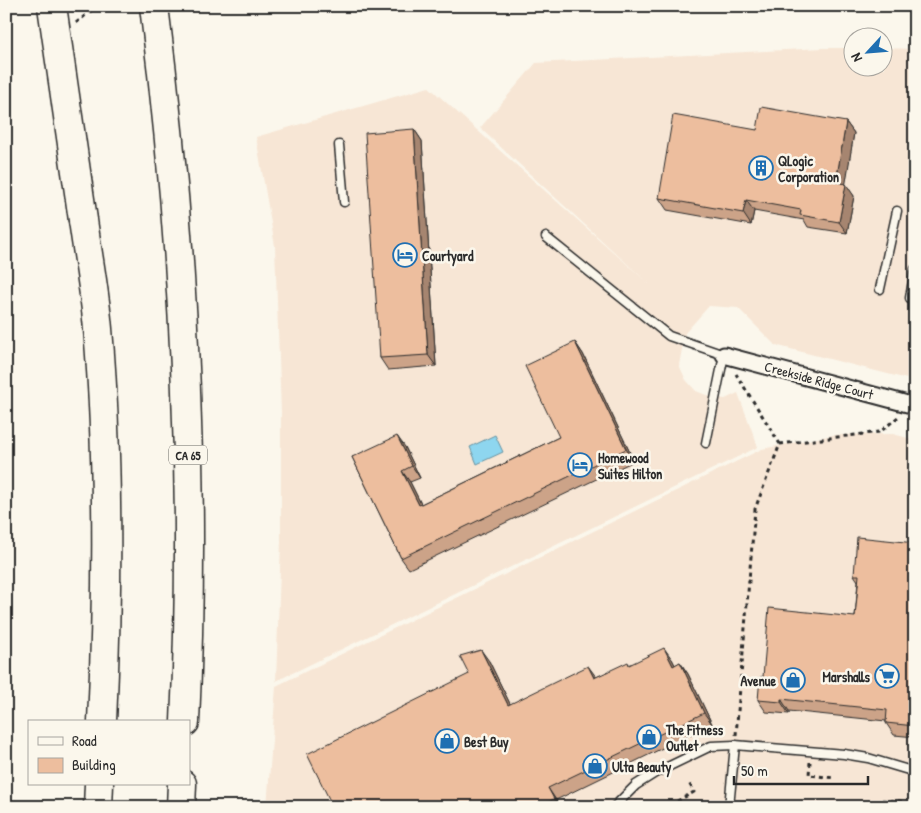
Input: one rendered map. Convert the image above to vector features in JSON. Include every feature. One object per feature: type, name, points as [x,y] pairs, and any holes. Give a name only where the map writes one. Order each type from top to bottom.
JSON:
[{"type":"highway","points":[[52,6],[98,328],[106,465],[105,662],[102,720]]},
{"type":"highway","name":"CA 65","points":[[154,6],[174,188],[184,321],[188,457],[188,652],[185,720]]},
{"type":"highway","points":[[98,807],[100,786]]},
{"type":"highway","points":[[181,807],[182,786]]},
{"type":"street","name":"Creekside Ridge Court","points":[[724,355],[914,404]]},
{"type":"lane","points":[[339,145],[344,202]]},
{"type":"lane","points":[[880,290],[897,211]]},
{"type":"lane","points":[[546,237],[669,336],[724,355],[706,443]]},
{"type":"lane","points":[[910,298],[915,269]]},
{"type":"lane","points":[[729,807],[735,745]]},
{"type":"lane","points":[[614,807],[636,785],[674,762],[711,746],[735,745],[844,754],[868,758],[914,772]]},
{"type":"path","points":[[724,355],[780,444]]},
{"type":"path","points":[[780,444],[880,432],[914,404]]},
{"type":"path","points":[[735,745],[755,509],[780,444]]},
{"type":"path","points":[[882,800],[911,802],[914,772]]},
{"type":"path","points":[[670,805],[694,792],[690,783]]},
{"type":"shaded area","points":[[844,48],[844,78],[894,78],[894,48],[915,49],[915,381],[775,345],[738,308],[709,306],[685,333],[679,365],[686,380],[696,391],[711,397],[725,399],[738,393],[758,447],[276,681],[281,541],[281,413],[275,246],[256,137],[429,87],[649,284],[480,128],[536,63]]},
{"type":"shaded area","points":[[893,434],[915,440],[915,807],[267,807],[276,686],[762,449],[833,435]]},
{"type":"water","points":[[495,435],[503,452],[477,464],[470,447]]},
{"type":"building","name":"QLogic Corporation","points":[[761,107],[846,122],[836,182],[846,184],[839,222],[800,215],[801,210],[746,200],[743,213],[659,198],[673,115],[757,130]]},
{"type":"building","name":"Courtyard","points":[[414,129],[428,355],[380,358],[365,133]]},
{"type":"building","name":"Homewood Suites Hilton","points":[[575,342],[626,449],[401,558],[352,457],[397,436],[412,466],[402,471],[419,505],[559,437],[525,366]]},
{"type":"building","points":[[857,537],[915,543],[915,726],[886,723],[887,710],[781,699],[781,702],[758,700],[760,677],[763,677],[769,608],[855,617],[859,575],[854,575]]},
{"type":"building","points":[[664,648],[673,666],[680,662],[704,713],[548,788],[554,799],[539,807],[333,807],[307,754],[469,674],[460,656],[481,650],[508,705],[588,666],[594,678],[628,662],[629,665]]},
{"type":"place","name":"QLogic Corporation","points":[[761,168]]},
{"type":"place","name":"Courtyard","points":[[405,255]]},
{"type":"place","name":"Homewood Suites Hilton","points":[[580,465]]},
{"type":"place","name":"Marshalls","points":[[887,676]]},
{"type":"place","name":"Avenue","points":[[793,680]]},
{"type":"place","name":"The Fitness Outlet","points":[[649,737]]},
{"type":"place","name":"Best Buy","points":[[447,741]]},
{"type":"place","name":"Ulta Beauty","points":[[595,766]]}]
